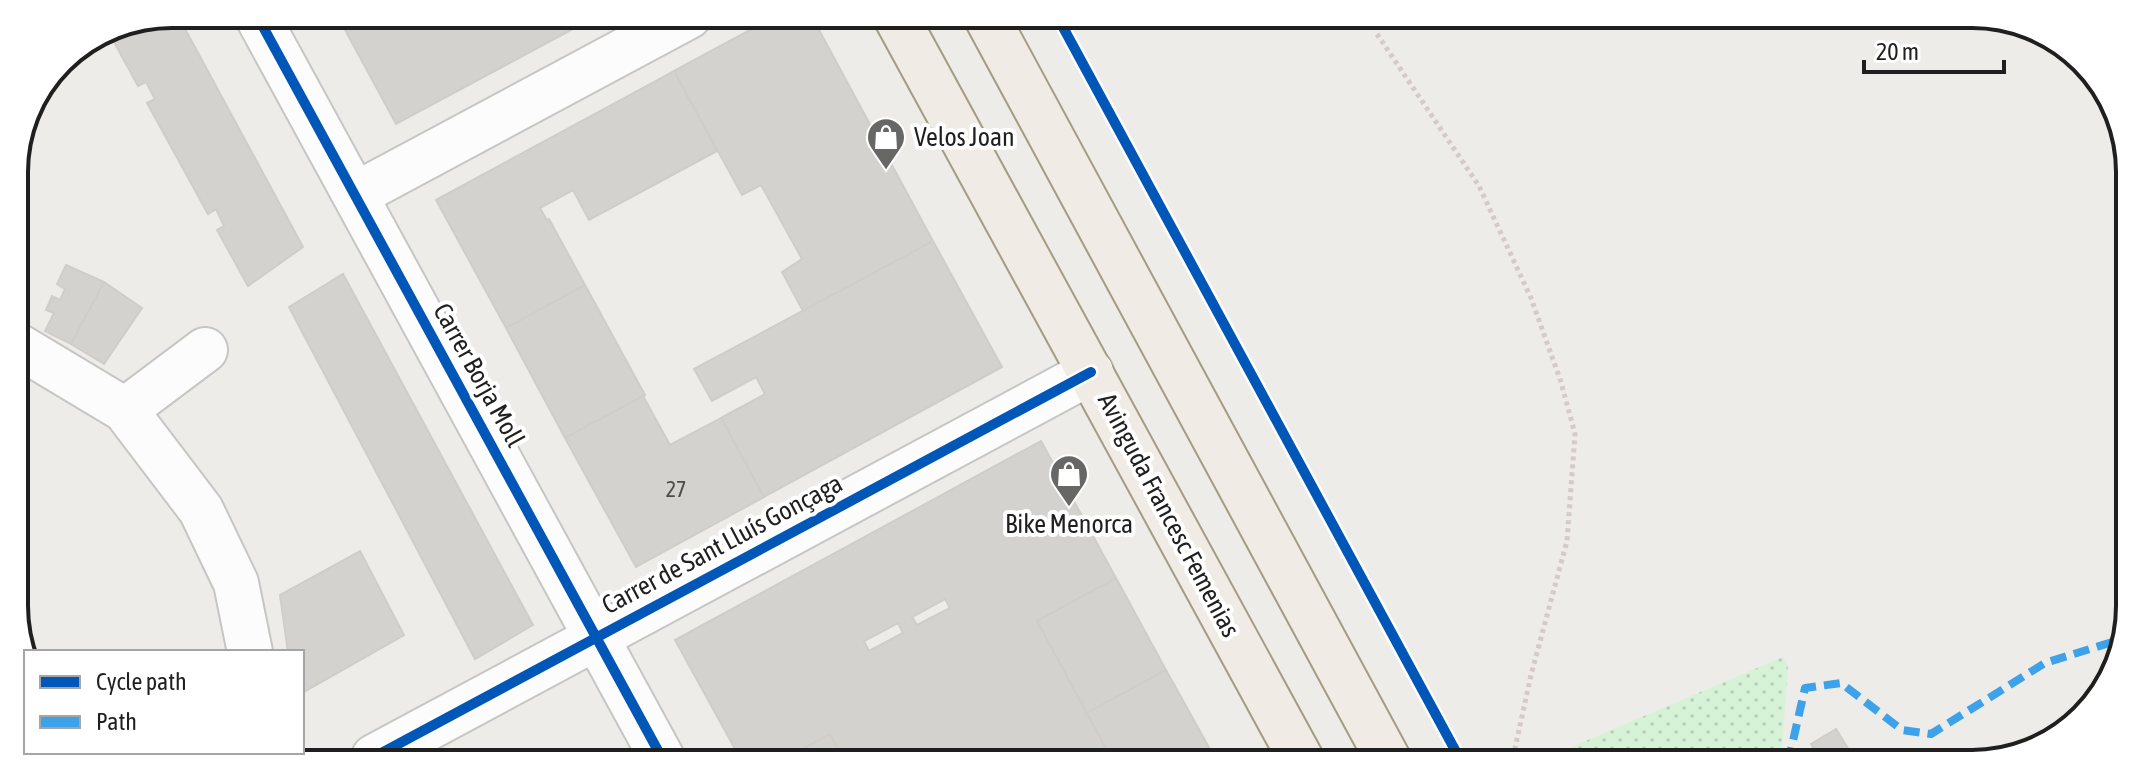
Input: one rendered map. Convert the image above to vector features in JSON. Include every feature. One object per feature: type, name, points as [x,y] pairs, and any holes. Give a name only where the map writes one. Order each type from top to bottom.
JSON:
[{"type":"main road","name":"Avinguda Francesc Femenias","points":[[902,28],[1296,750]]},
{"type":"main road","points":[[992,28],[1383,750]]},
{"type":"street","name":"Carrer Borja Moll","points":[[264,28],[658,750]]},
{"type":"street","points":[[355,195],[667,28]]},
{"type":"street","points":[[125,410],[205,350]]},
{"type":"street","points":[[28,352],[125,410],[201,510],[236,583],[250,650]]},
{"type":"street","name":"Carrer de Sant Lluís Gonçaga","points":[[387,750],[1091,372]]},
{"type":"path","points":[[1377,34],[1479,186],[1531,298],[1561,382],[1575,434],[1567,541],[1515,750]]},
{"type":"green space","points":[[1783,657],[1788,665],[1782,750],[1564,750]]},
{"type":"building","points":[[185,28],[303,247],[248,286],[217,230],[224,226],[216,209],[208,214],[147,103],[155,99],[146,82],[138,86],[113,41],[144,31]]},
{"type":"building","points":[[344,28],[575,28],[396,124]]},
{"type":"building","points":[[754,28],[818,28],[933,241],[803,311],[782,272],[802,259],[761,185],[742,195],[674,71]]},
{"type":"building","points":[[674,71],[717,151],[589,220],[573,190],[540,208],[585,285],[506,328],[436,200]]},
{"type":"building","points":[[933,241],[1002,367],[764,497],[721,418],[765,394],[756,377],[712,401],[694,369]]},
{"type":"building","points":[[66,265],[104,282],[71,344],[45,331],[54,313],[46,310],[52,296],[60,300],[65,289],[57,284]]},
{"type":"building","points":[[343,274],[533,625],[475,659],[289,307]]},
{"type":"building","points":[[104,282],[142,308],[104,364],[71,344]]},
{"type":"building","points":[[585,285],[645,395],[565,438],[506,328]]},
{"type":"building","points":[[643,396],[670,445],[721,418],[764,497],[636,567],[565,438]]},
{"type":"building","points":[[1041,441],[1116,578],[1037,621],[1107,750],[838,750],[830,734],[801,750],[736,750],[675,640]],"holes":[[[945,599],[950,608],[917,625],[912,617]],[[898,623],[903,633],[869,651],[864,641]]]},
{"type":"building","points":[[360,551],[404,635],[304,692],[304,650],[288,650],[280,595]]},
{"type":"building","points":[[1116,578],[1166,670],[1087,713],[1037,621]]},
{"type":"building","points":[[1166,670],[1210,750],[1107,750],[1087,713]]},
{"type":"building","points":[[1836,729],[1849,750],[1815,750],[1811,744]]},
{"type":"building","points":[[830,734],[838,750],[801,750]]},
{"type":"marked path","points":[[1791,750],[1805,688],[1841,683],[1902,730],[1931,734],[2045,663],[2111,642]]},
{"type":"cycle path","points":[[264,28],[658,750]]},
{"type":"cycle path","points":[[1063,28],[1455,750]]},
{"type":"cycle path","points":[[387,750],[1091,372]]},
{"type":"place","name":"Velos Joan","points":[[886,171]]},
{"type":"place","name":"Bike Menorca","points":[[1069,508]]}]
